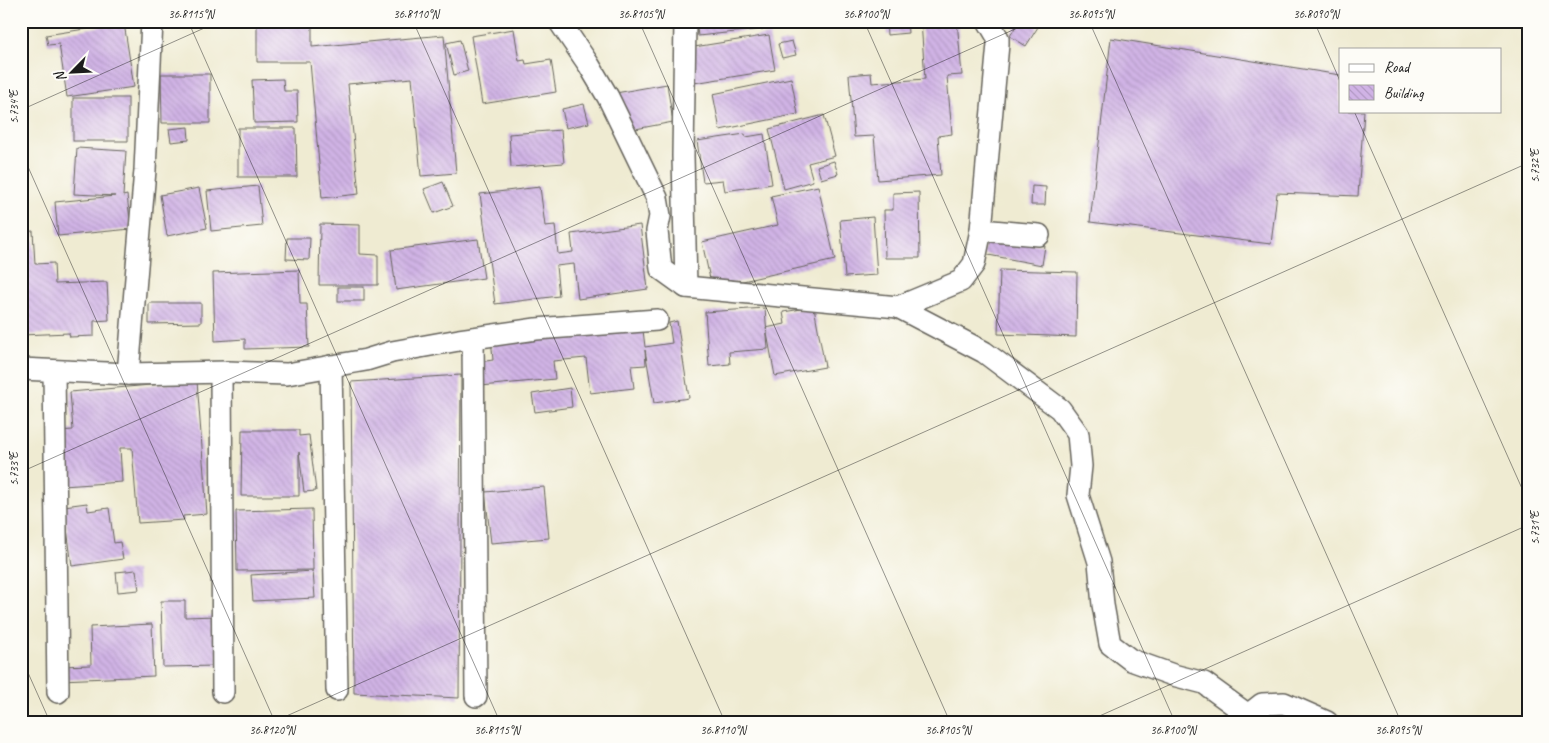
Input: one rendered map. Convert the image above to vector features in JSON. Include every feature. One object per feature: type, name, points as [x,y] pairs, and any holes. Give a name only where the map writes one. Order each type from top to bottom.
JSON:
[{"type":"street","points":[[128,374],[145,170],[152,21]]},
{"type":"street","points":[[559,21],[608,97],[657,198],[660,216],[657,231],[661,269],[686,287],[898,307],[984,352],[1060,410],[1078,434],[1081,466],[1078,495],[1099,562],[1103,605],[1110,644],[1131,660],[1173,675],[1204,683],[1248,715],[1252,716],[1262,704],[1284,703],[1327,722]]},
{"type":"street","points":[[684,21],[683,156],[686,287]]},
{"type":"street","points":[[898,307],[961,281],[974,264],[981,230],[998,44],[998,38],[991,22]]},
{"type":"street","points":[[981,230],[1039,235]]},
{"type":"street","points":[[21,369],[128,374],[221,374],[228,372],[288,374],[366,360],[426,345],[473,338],[536,329],[657,320]]},
{"type":"street","points":[[473,338],[476,696]]},
{"type":"street","points":[[331,366],[338,690]]},
{"type":"street","points":[[54,371],[58,692]]},
{"type":"street","points":[[221,374],[223,692]]},
{"type":"building","points":[[169,21],[230,21],[230,25],[169,24]]},
{"type":"building","points":[[696,21],[762,21],[763,29],[698,36]]},
{"type":"building","points":[[886,21],[907,21],[908,33],[887,35]]},
{"type":"building","points":[[921,21],[957,21],[962,75],[947,76],[952,134],[938,136],[941,175],[878,180],[874,136],[854,137],[849,75],[871,73],[872,83],[925,79]]},
{"type":"building","points":[[1019,21],[1028,21],[1038,27],[1026,46],[1010,36]]},
{"type":"building","points":[[124,23],[134,87],[67,97],[59,44],[48,45],[46,35]]},
{"type":"building","points":[[257,25],[312,25],[312,47],[444,35],[456,173],[421,176],[412,78],[348,84],[359,194],[322,198],[310,62],[257,62]]},
{"type":"building","points":[[514,29],[519,61],[525,60],[526,64],[551,60],[556,92],[482,104],[471,36]]},
{"type":"building","points":[[769,35],[775,70],[694,83],[688,48]]},
{"type":"building","points":[[1111,38],[1339,75],[1339,112],[1364,112],[1358,196],[1277,193],[1271,244],[1090,222]]},
{"type":"building","points":[[460,40],[468,71],[454,75],[446,43]]},
{"type":"building","points":[[792,41],[796,55],[782,58],[778,44]]},
{"type":"building","points":[[161,74],[210,74],[210,123],[162,123]]},
{"type":"building","points":[[791,78],[798,114],[720,130],[713,94]]},
{"type":"building","points":[[283,79],[284,91],[297,91],[298,122],[254,123],[252,80]]},
{"type":"building","points":[[667,84],[673,122],[630,130],[610,94]]},
{"type":"building","points":[[73,98],[128,98],[128,141],[73,141]]},
{"type":"building","points":[[584,104],[589,123],[566,128],[562,109]]},
{"type":"building","points":[[824,115],[835,156],[808,163],[813,181],[784,189],[769,129]]},
{"type":"building","points":[[188,127],[189,140],[171,142],[169,129]]},
{"type":"building","points":[[238,128],[296,128],[297,177],[238,177]]},
{"type":"building","points":[[561,130],[564,163],[511,167],[509,134]]},
{"type":"building","points":[[745,134],[746,137],[764,134],[772,184],[725,191],[723,180],[703,182],[697,141]]},
{"type":"building","points":[[77,148],[126,151],[123,196],[127,195],[131,229],[58,236],[55,202],[115,196],[74,194]]},
{"type":"building","points":[[834,161],[838,174],[821,179],[817,166]]},
{"type":"building","points":[[443,182],[453,206],[434,213],[424,189]]},
{"type":"building","points":[[258,186],[262,226],[211,231],[207,191]]},
{"type":"building","points":[[818,186],[835,260],[712,288],[702,242],[778,225],[771,196]]},
{"type":"building","points":[[1032,186],[1046,187],[1045,205],[1031,205]]},
{"type":"building","points":[[540,187],[545,226],[555,225],[558,254],[573,252],[571,234],[640,225],[648,289],[578,299],[574,264],[556,266],[559,296],[495,304],[480,194]]},
{"type":"building","points":[[199,188],[207,228],[167,236],[160,195]]},
{"type":"building","points":[[919,192],[920,258],[885,258],[884,210],[893,210],[893,193]]},
{"type":"building","points":[[873,217],[877,275],[845,277],[840,220]]},
{"type":"building","points":[[320,224],[360,225],[360,254],[378,255],[378,285],[319,285]]},
{"type":"building","points":[[33,231],[35,264],[54,263],[55,284],[107,282],[109,320],[94,321],[94,336],[70,337],[69,333],[21,335],[21,232]]},
{"type":"building","points":[[987,234],[1045,246],[1042,265],[983,254]]},
{"type":"building","points":[[287,238],[310,238],[309,260],[286,259]]},
{"type":"building","points":[[478,239],[484,278],[396,290],[391,250]]},
{"type":"building","points":[[299,270],[300,304],[307,304],[309,347],[245,349],[245,339],[215,341],[213,273]]},
{"type":"building","points":[[1000,270],[1077,272],[1076,337],[998,334]]},
{"type":"building","points":[[338,287],[364,287],[364,301],[338,301]]},
{"type":"building","points":[[149,303],[201,303],[201,323],[149,324]]},
{"type":"building","points":[[814,307],[825,367],[775,376],[766,328],[785,324],[783,312]]},
{"type":"building","points":[[765,308],[768,349],[729,352],[730,364],[709,366],[705,312]]},
{"type":"building","points":[[677,321],[689,398],[654,403],[645,350],[646,365],[631,366],[634,388],[590,393],[586,358],[553,361],[555,379],[481,386],[479,362],[493,360],[491,337],[642,322],[645,347],[672,343],[669,323]]},
{"type":"building","points":[[461,375],[459,698],[354,693],[351,382]]},
{"type":"building","points":[[197,381],[207,514],[183,516],[184,520],[138,523],[132,448],[120,448],[122,482],[63,486],[59,431],[73,430],[70,392]]},
{"type":"building","points":[[570,388],[572,407],[535,412],[532,394]]},
{"type":"building","points":[[242,430],[299,430],[299,436],[309,435],[316,491],[304,492],[299,452],[299,496],[241,496]]},
{"type":"building","points":[[21,462],[24,471],[27,513],[21,515]]},
{"type":"building","points":[[544,487],[549,538],[491,543],[485,492]]},
{"type":"building","points":[[87,503],[88,511],[109,508],[114,543],[120,542],[123,559],[72,566],[64,506]]},
{"type":"building","points":[[312,509],[313,570],[237,571],[236,511]]},
{"type":"building","points":[[136,570],[139,590],[118,592],[116,572]]},
{"type":"building","points":[[313,571],[315,598],[253,601],[251,575]]},
{"type":"building","points":[[161,601],[185,601],[185,617],[216,616],[218,666],[163,667]]},
{"type":"building","points":[[152,624],[154,676],[61,680],[60,666],[91,665],[90,627]]}]
